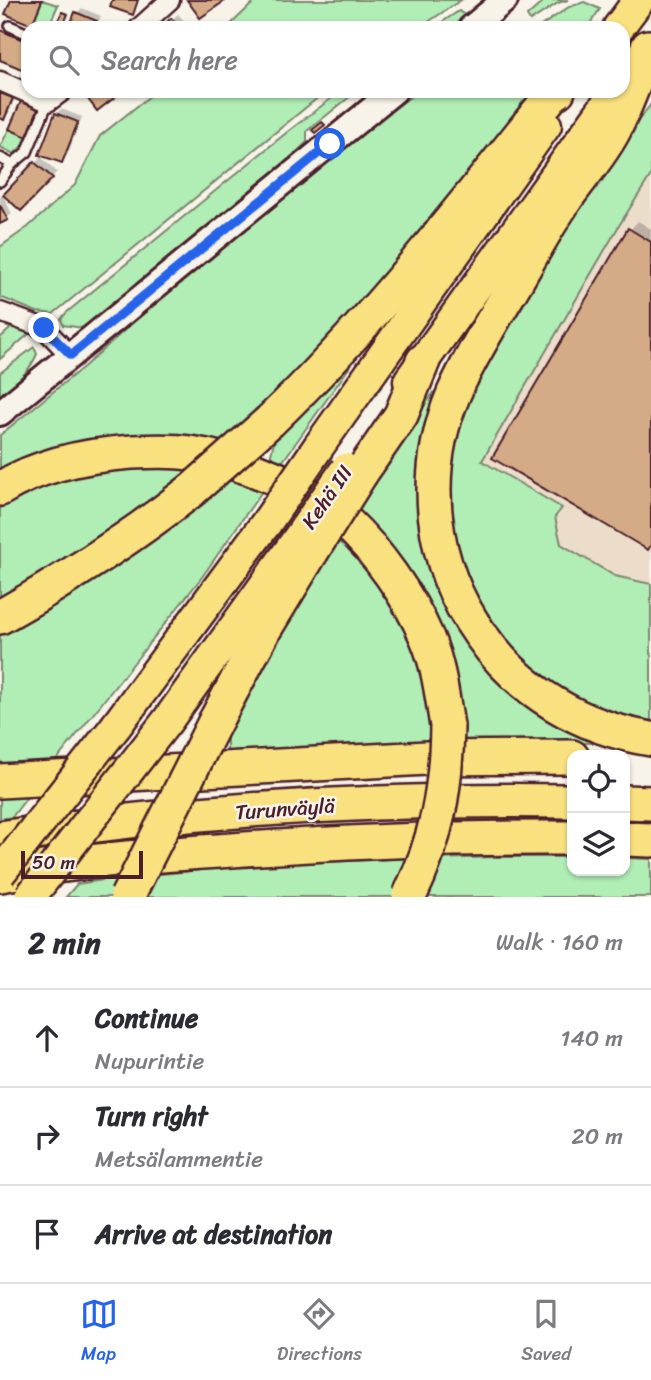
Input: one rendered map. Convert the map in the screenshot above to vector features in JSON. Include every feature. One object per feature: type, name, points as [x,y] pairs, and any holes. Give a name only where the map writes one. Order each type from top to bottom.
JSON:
[{"type":"highway","points":[[623,21],[639,0]]},
{"type":"highway","points":[[630,72],[650,45]]},
{"type":"highway","points":[[630,91],[650,45]]},
{"type":"highway","points":[[0,617],[69,577],[159,516],[270,421],[315,378],[365,323],[550,98]]},
{"type":"highway","name":"Kehä III","points":[[0,874],[116,726],[267,522],[566,98]]},
{"type":"highway","points":[[127,897],[264,630],[304,545],[355,469],[401,415],[423,361],[611,98]]},
{"type":"highway","points":[[627,98],[613,131],[563,202],[454,393],[444,420],[435,466],[434,513],[438,539],[452,587],[475,628],[504,664],[544,698],[566,711],[613,732],[651,739]]},
{"type":"highway","points":[[0,489],[70,461],[107,454],[189,453],[222,460],[267,476],[307,494],[343,519],[379,561],[408,602],[427,638],[438,673],[447,726],[443,798],[428,852],[409,897]]},
{"type":"highway","name":"Kehä III","points":[[30,897],[304,545]]},
{"type":"highway","points":[[0,781],[427,758],[567,757]]},
{"type":"highway","points":[[630,758],[651,758]]},
{"type":"highway","name":"Turunväylä","points":[[0,838],[130,821],[280,808],[462,801],[567,801]]},
{"type":"highway","points":[[630,802],[651,803]]},
{"type":"highway","name":"Turunväylä","points":[[0,874],[173,854],[356,841],[567,838]]},
{"type":"highway","points":[[630,839],[651,840]]},
{"type":"main road","points":[[480,21],[505,0]]},
{"type":"main road","points":[[0,413],[385,98]]},
{"type":"street","points":[[146,21],[165,2]]},
{"type":"street","points":[[0,81],[21,87]]},
{"type":"street","points":[[0,312],[44,328],[71,355]]},
{"type":"lane","points":[[10,26],[21,31]]},
{"type":"lane","points":[[0,180],[12,164],[27,152],[55,98]]},
{"type":"lane","points":[[0,158],[12,164]]},
{"type":"shaded area","points":[[651,175],[651,584],[615,576],[561,544],[555,517],[561,508],[482,461]]},
{"type":"green space","points":[[42,0],[58,5],[51,21],[34,21]]},
{"type":"green space","points":[[256,0],[461,0],[430,21],[234,21]]},
{"type":"green space","points":[[545,0],[568,0],[558,3],[530,21],[527,16]]},
{"type":"green space","points":[[584,2],[600,9],[592,21],[548,21],[569,7]]},
{"type":"green space","points":[[459,11],[465,15],[461,21],[444,21]]},
{"type":"green space","points":[[147,98],[317,98],[53,314],[37,312],[0,297],[0,247],[28,227],[75,185],[100,136]]},
{"type":"green space","points":[[332,98],[348,98],[307,131],[307,142],[259,188],[100,318],[83,328],[63,325],[61,319],[66,313]]},
{"type":"green space","points":[[409,98],[533,98],[335,341],[221,447],[0,478],[0,435],[86,365],[198,264]]},
{"type":"green space","points":[[651,104],[651,175],[482,461],[562,508],[555,517],[561,544],[615,576],[651,584],[651,728],[597,712],[515,658],[462,577],[450,518],[448,463],[464,408],[520,308],[617,149]]},
{"type":"green space","points":[[9,129],[27,137],[14,154],[0,147]]},
{"type":"green space","points":[[398,299],[278,468],[269,463],[277,429]]},
{"type":"green space","points":[[10,324],[30,330],[30,333],[0,359],[0,338],[11,328],[7,327]]},
{"type":"green space","points":[[34,347],[37,354],[30,367],[0,396],[0,373]]},
{"type":"green space","points":[[461,356],[435,417],[452,618],[614,743],[464,743],[459,695],[448,649],[355,513],[412,422]]},
{"type":"green space","points":[[104,463],[195,469],[177,486],[0,603],[0,505],[14,497]]},
{"type":"green space","points":[[227,478],[265,487],[202,577],[51,767],[0,770],[0,628]]},
{"type":"green space","points":[[338,541],[365,565],[401,617],[426,660],[433,747],[227,756],[227,736],[235,708],[325,555]]},
{"type":"green space","points":[[34,788],[12,817],[0,819],[0,791]]},
{"type":"green space","points":[[567,857],[567,876],[630,876],[630,858],[651,859],[651,897],[423,897],[440,859]]},
{"type":"green space","points":[[414,858],[395,897],[140,897],[151,875],[252,865]]},
{"type":"green space","points":[[124,877],[114,897],[66,897],[77,884]]},
{"type":"building","points":[[11,0],[42,0],[34,21],[22,21],[5,14]]},
{"type":"building","points":[[112,0],[138,0],[133,15],[110,7]]},
{"type":"building","points":[[187,0],[226,0],[200,18]]},
{"type":"building","points":[[62,12],[68,14],[65,21],[58,21]]},
{"type":"building","points":[[75,12],[97,21],[72,21]]},
{"type":"building","points":[[0,30],[21,39],[21,69],[0,60]]},
{"type":"building","points":[[0,93],[13,98],[4,120],[0,118]]},
{"type":"building","points":[[87,98],[114,98],[97,111]]},
{"type":"building","points":[[21,101],[38,109],[27,137],[9,129]]},
{"type":"building","points":[[55,113],[78,122],[62,163],[39,155]]},
{"type":"building","points":[[322,122],[325,125],[315,133],[312,130]]},
{"type":"building","points":[[34,162],[53,178],[21,211],[3,195]]},
{"type":"building","points":[[0,205],[8,220],[0,224]]},
{"type":"building","points":[[628,228],[651,242],[651,545],[648,550],[492,458]]},
{"type":"route","points":[[44,328],[71,355],[330,144]]}]
